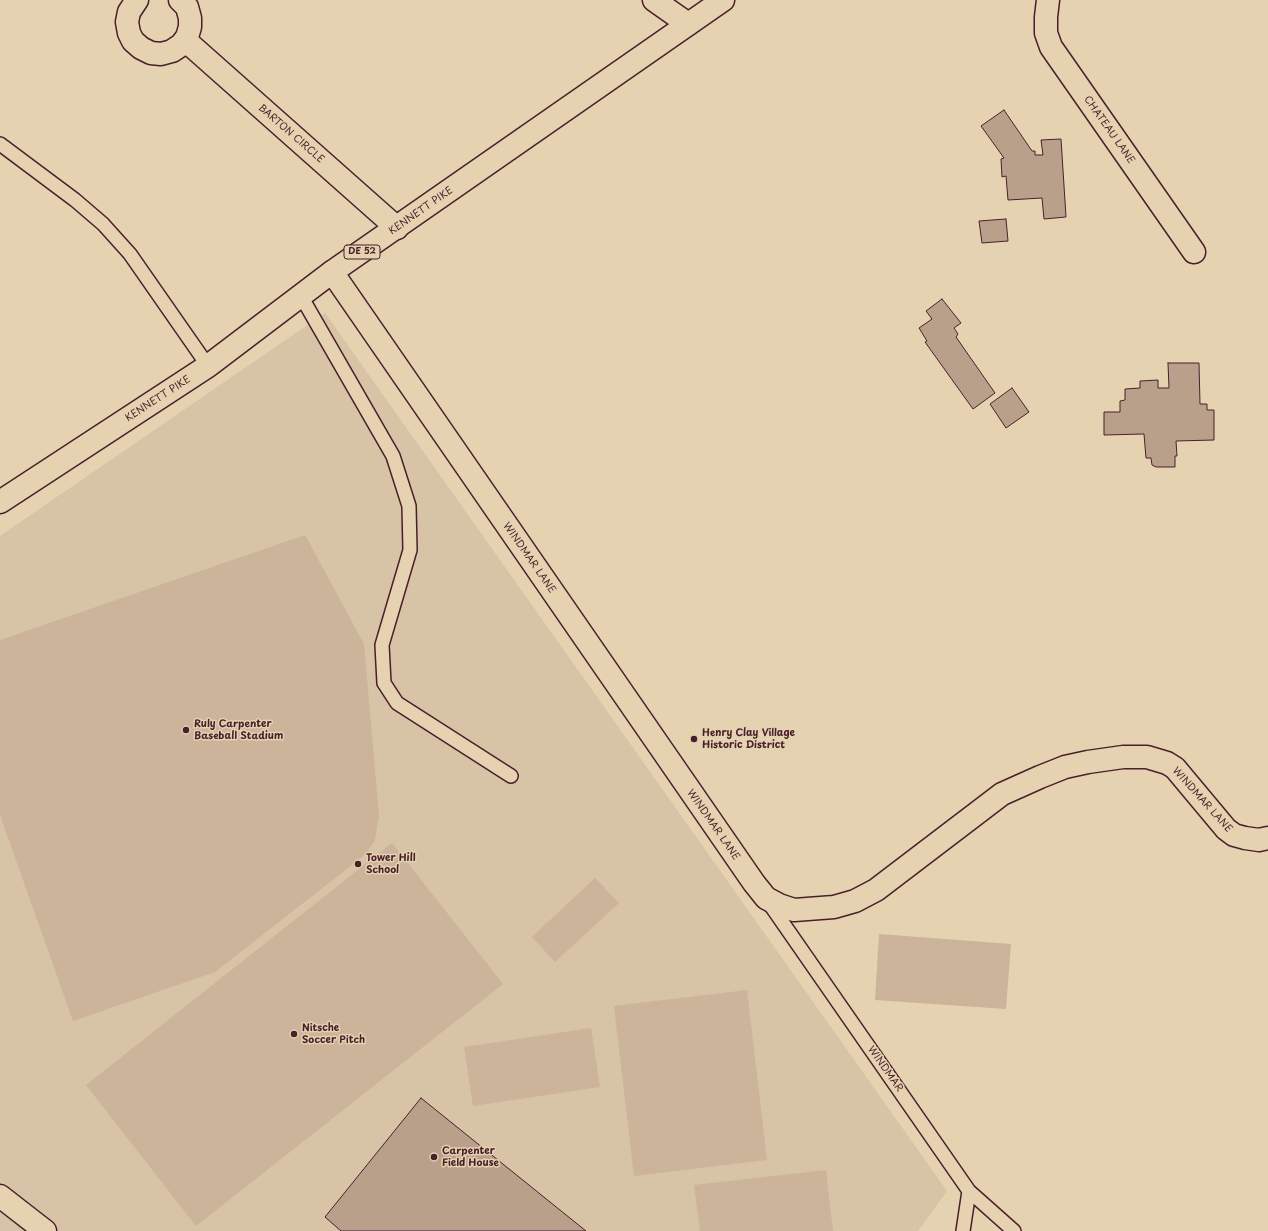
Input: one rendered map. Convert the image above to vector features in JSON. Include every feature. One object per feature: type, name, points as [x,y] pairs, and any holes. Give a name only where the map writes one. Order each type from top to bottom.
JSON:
[{"type":"street","points":[[137,0],[129,12],[127,22],[129,33],[133,41],[141,48],[151,53],[161,54],[172,51],[181,45],[185,40],[190,27],[190,18],[187,7],[180,0]]},
{"type":"street","points":[[654,0],[688,24]]},
{"type":"street","points":[[681,0],[688,24]]},
{"type":"street","name":"KENNETT PIKE","points":[[0,502],[208,366],[332,272],[723,0]]},
{"type":"street","name":"CHATEAU LANE","points":[[1048,0],[1046,33],[1051,47],[1194,252]]},
{"type":"street","name":"BARTON CIRCLE","points":[[185,40],[397,228]]},
{"type":"street","name":"WINDMAR LANE","points":[[332,272],[749,877],[766,898],[779,905],[794,910],[834,907],[855,901],[876,890],[1002,794],[1066,767],[1123,757],[1147,758],[1168,763],[1175,768],[1226,829],[1234,835],[1245,838],[1259,840],[1268,838]]},
{"type":"street","points":[[0,1196],[45,1231]]},
{"type":"lane","points":[[0,144],[75,200],[103,224],[130,254],[208,366]]},
{"type":"lane","points":[[301,296],[393,456],[409,506],[410,550],[382,645],[384,683],[397,703],[511,776]]},
{"type":"lane","name":"WINDMAR","points":[[766,898],[969,1191],[1014,1231]]},
{"type":"lane","points":[[963,1231],[969,1191]]},
{"type":"shaded area","name":"Tower Hill School","points":[[325,313],[947,1191],[918,1231],[0,1231],[0,536]]},
{"type":"shaded area","name":"Ruly Carpenter Baseball Stadium","points":[[305,535],[364,644],[379,816],[375,840],[362,857],[215,972],[73,1021],[0,815],[0,640]]},
{"type":"shaded area","name":"Nitsche Soccer Pitch","points":[[392,843],[503,984],[196,1226],[86,1085]]},
{"type":"shaded area","points":[[595,878],[619,903],[555,962],[532,937]]},
{"type":"shaded area","points":[[879,934],[1011,944],[1006,1009],[875,1000]]},
{"type":"shaded area","points":[[747,990],[767,1160],[634,1176],[614,1006]]},
{"type":"shaded area","points":[[591,1028],[600,1087],[473,1106],[464,1047]]},
{"type":"shaded area","points":[[826,1170],[833,1231],[700,1231],[694,1185]]},
{"type":"building","points":[[1004,110],[1032,151],[1035,151],[1035,155],[1043,155],[1041,140],[1061,139],[1066,217],[1044,219],[1042,198],[1008,200],[1006,176],[1002,177],[1001,159],[1004,158],[981,126]]},
{"type":"building","points":[[1006,219],[1008,241],[982,243],[979,221]]},
{"type":"building","points":[[942,299],[961,323],[954,328],[958,334],[956,337],[995,393],[973,409],[925,342],[927,341],[919,328],[932,319],[926,311]]},
{"type":"building","points":[[1168,363],[1199,363],[1200,404],[1207,404],[1207,410],[1214,410],[1214,440],[1176,441],[1177,456],[1175,456],[1175,467],[1156,467],[1152,465],[1151,458],[1146,458],[1144,434],[1104,435],[1104,412],[1120,412],[1120,401],[1125,400],[1125,389],[1140,388],[1140,381],[1158,380],[1158,388],[1169,388]]},
{"type":"building","points":[[1012,388],[1029,412],[1006,428],[990,404]]},
{"type":"building","name":"Carpenter Field House","points":[[421,1098],[586,1231],[341,1231],[325,1217]]},
{"type":"place","name":"Ruly Carpenter Baseball Stadium","points":[[186,730]]},
{"type":"place","name":"Henry Clay Village Historic District","points":[[694,739]]},
{"type":"place","name":"Tower Hill School","points":[[358,864]]},
{"type":"place","name":"Nitsche Soccer Pitch","points":[[294,1034]]},
{"type":"place","name":"Carpenter Field House","points":[[434,1157]]}]
